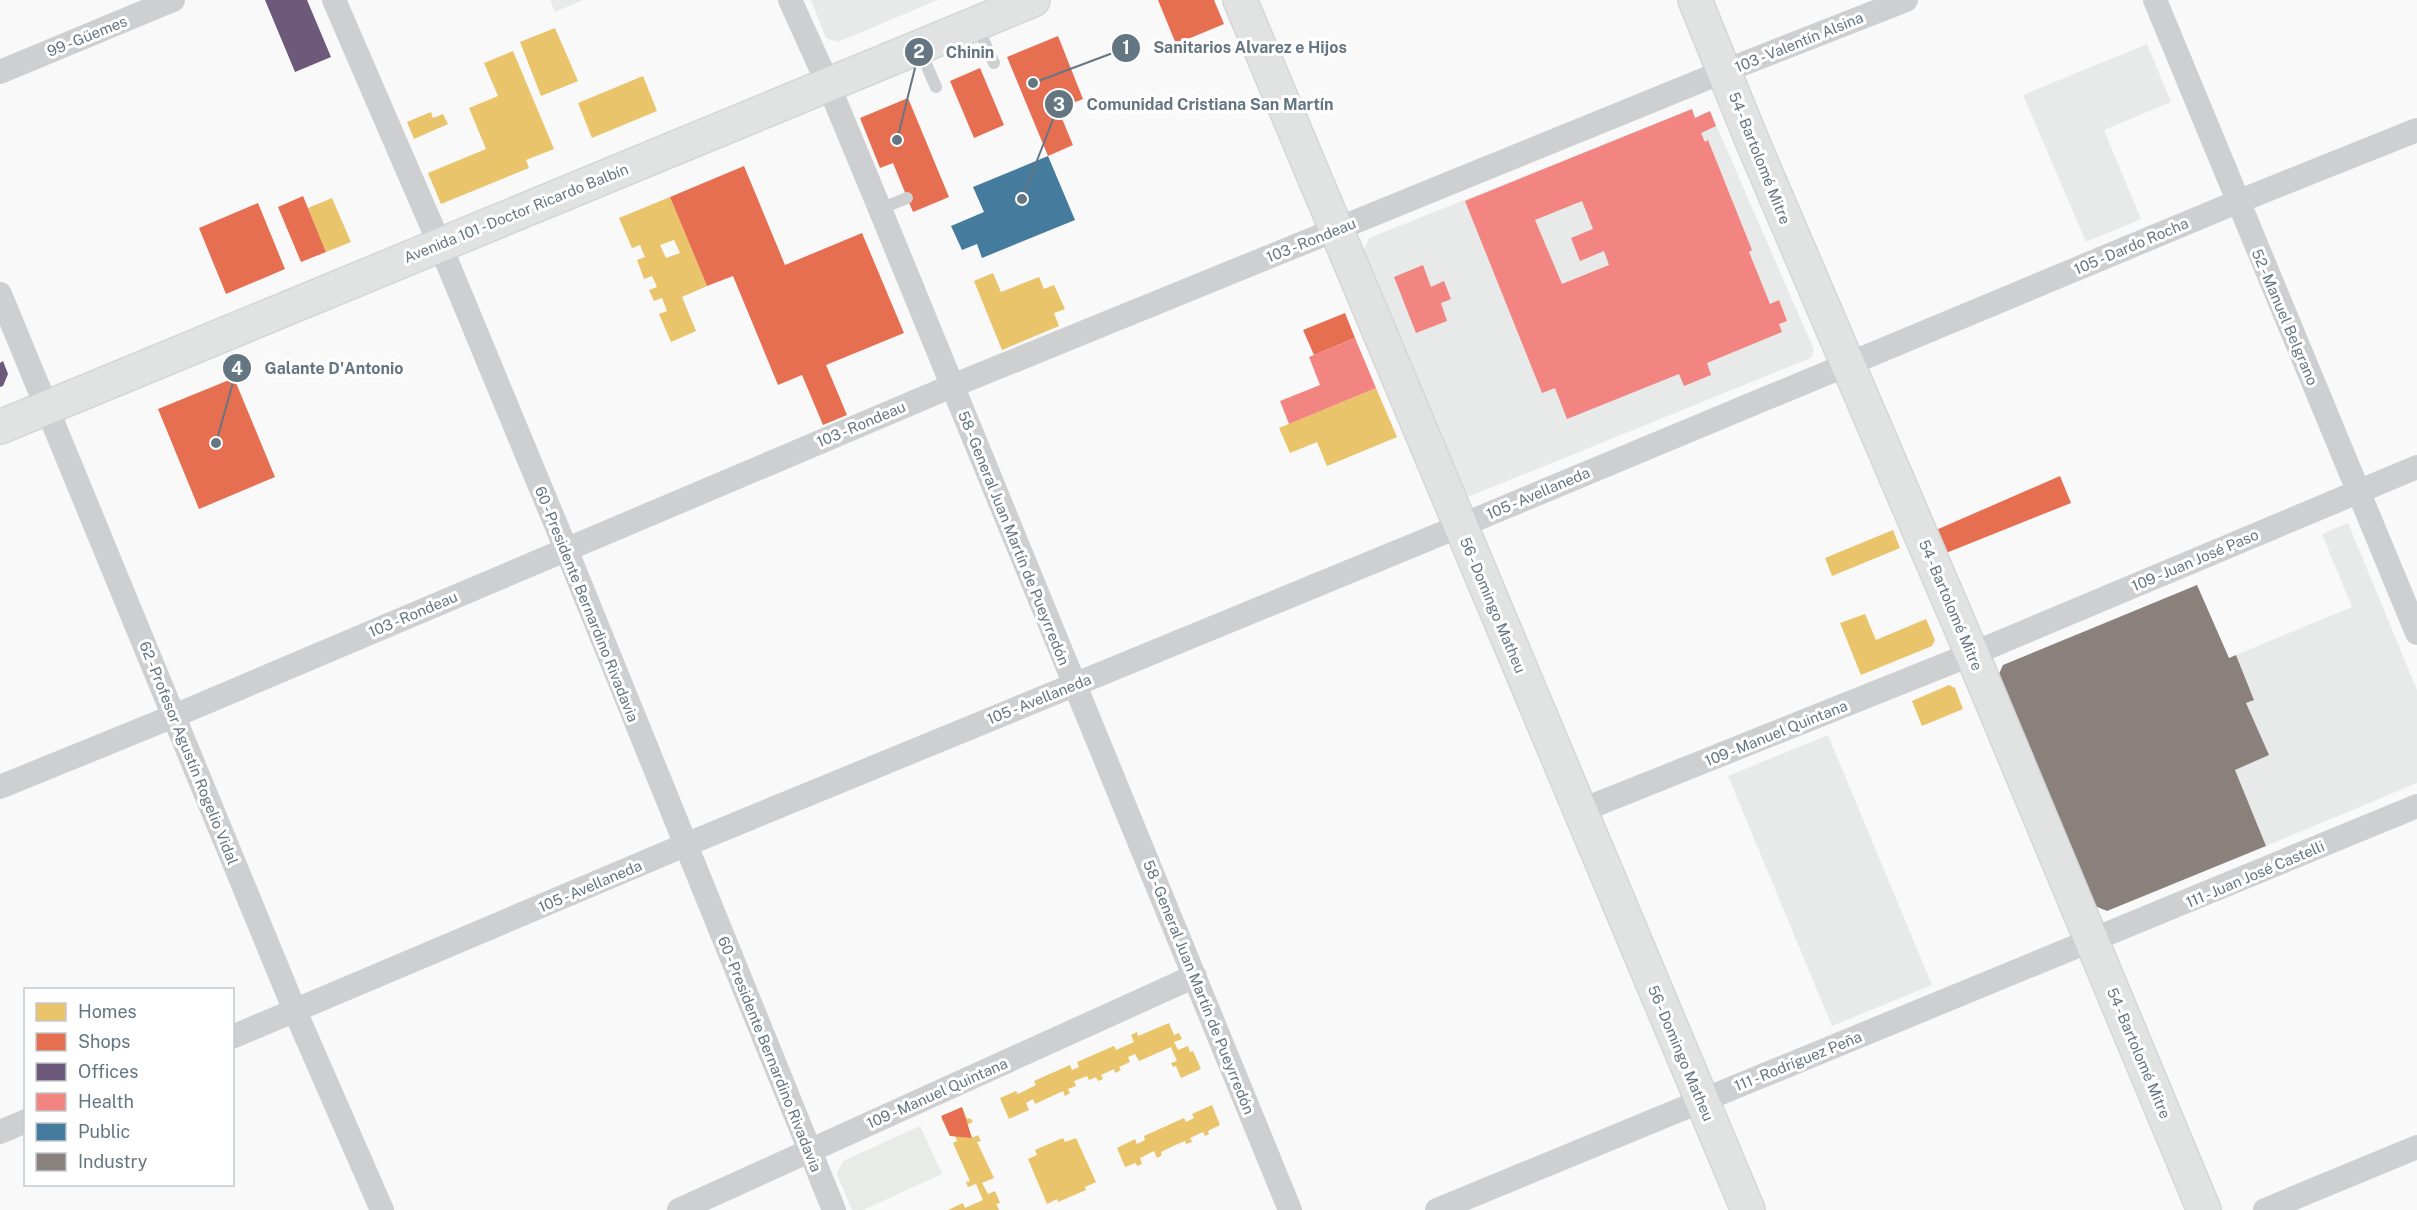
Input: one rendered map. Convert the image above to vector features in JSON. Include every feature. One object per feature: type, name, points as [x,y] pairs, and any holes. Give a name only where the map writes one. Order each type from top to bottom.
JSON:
[{"type":"street","name":"99 - Güemes","points":[[0,72],[173,0]]},
{"type":"street","name":"60 - Presidente Bernardino Rivadavia","points":[[334,0],[440,245],[566,549],[834,1210]]},
{"type":"street","name":"58 - General Juan Martín de Pueyrredón","points":[[790,0],[880,209],[1073,685],[1290,1210]]},
{"type":"street","name":"Avenida 101 - Doctor Ricardo Balbín","points":[[0,427],[1033,0]]},
{"type":"street","name":"56 - Domingo Matheu","points":[[1240,0],[1748,1210]]},
{"type":"street","name":"54 - Bartolomé Mitre","points":[[1695,0],[1757,153],[1972,654],[2204,1210]]},
{"type":"street","name":"103 - Valentín Alsina","points":[[1725,71],[1906,0]]},
{"type":"street","name":"52 - Manuel Belgrano","points":[[2155,0],[2417,633]]},
{"type":"street","name":"103 - Rondeau","points":[[0,787],[174,716],[952,386],[1725,71]]},
{"type":"street","name":"105 - Dardo Rocha","points":[[1846,364],[2417,130]]},
{"type":"street","name":"62 - Profesor Agustín Rogelio Vidal","points":[[0,294],[295,1011],[382,1210]]},
{"type":"street","name":"105 - Avellaneda","points":[[234,1035],[1846,364]]},
{"type":"street","name":"109 - Juan José Paso","points":[[1972,654],[2417,466]]},
{"type":"street","name":"109 - Manuel Quintana","points":[[1580,811],[1972,654]]},
{"type":"street","name":"111 - Juan José Castelli","points":[[2093,941],[2417,806]]},
{"type":"street","name":"111 - Rodríguez Peña","points":[[1437,1210],[2093,941]]},
{"type":"street","name":"109 - Manuel Quintana","points":[[679,1210],[1195,976]]},
{"type":"street","points":[[0,1132],[24,1122]]},
{"type":"street","points":[[2265,1210],[2417,1147]]},
{"type":"lane","points":[[976,24],[994,63]]},
{"type":"lane","points":[[919,47],[936,87]]},
{"type":"lane","points":[[880,209],[907,198]]},
{"type":"shaded area","points":[[550,0],[583,0],[555,12]]},
{"type":"shaded area","points":[[811,0],[938,0],[838,42],[826,38]]},
{"type":"shaded area","points":[[2147,44],[2171,102],[2104,130],[2141,219],[2086,242],[2023,95]]},
{"type":"shaded area","points":[[1692,109],[1695,118],[1710,111],[1814,350],[1811,358],[1470,496],[1459,493],[1364,250],[1369,238]]},
{"type":"shaded area","points":[[2348,523],[2417,690],[2417,783],[2266,846],[2235,770],[2246,703],[2254,699],[2236,655],[2352,607],[2322,534]]},
{"type":"shaded area","points":[[1828,735],[1932,985],[1832,1026],[1728,776]]},
{"type":"shaded area","points":[[920,1126],[942,1174],[863,1210],[852,1210],[837,1174],[843,1161]]},
{"type":"building: Homes","points":[[555,28],[578,81],[541,96],[520,42]]},
{"type":"building: Homes","points":[[513,51],[554,149],[526,160],[529,168],[441,204],[428,173],[486,149],[469,108],[498,96],[484,63]]},
{"type":"building: Homes","points":[[643,76],[657,111],[592,138],[578,103]]},
{"type":"building: Homes","points":[[431,112],[433,118],[443,114],[448,124],[414,139],[407,122]]},
{"type":"building: Homes","points":[[670,197],[707,286],[682,297],[696,331],[671,342],[659,314],[667,311],[662,298],[654,301],[649,290],[657,287],[652,276],[644,279],[637,260],[645,257],[640,245],[632,248],[619,218]],"holes":[[[674,240],[680,253],[666,258],[660,245]]]},
{"type":"building: Homes","points":[[332,198],[351,242],[326,252],[308,208]]},
{"type":"building: Homes","points":[[993,273],[1001,292],[1039,277],[1044,289],[1054,285],[1065,309],[1054,313],[1059,326],[1002,350],[974,281]]},
{"type":"building: Homes","points":[[1376,388],[1397,437],[1327,466],[1317,442],[1290,453],[1279,428]]},
{"type":"building: Homes","points":[[1893,530],[1900,548],[1832,576],[1825,558]]},
{"type":"building: Homes","points":[[1865,614],[1876,640],[1926,619],[1935,640],[1932,646],[1861,675],[1840,623]]},
{"type":"building: Homes","points":[[1949,685],[1955,688],[1963,709],[1922,726],[1912,701]]},
{"type":"building: Homes","points":[[1169,1023],[1174,1035],[1179,1033],[1182,1039],[1174,1042],[1178,1050],[1188,1046],[1190,1052],[1193,1051],[1201,1069],[1181,1078],[1176,1066],[1173,1067],[1171,1063],[1177,1061],[1171,1047],[1139,1061],[1135,1054],[1128,1057],[1130,1062],[1119,1067],[1121,1070],[1115,1073],[1114,1069],[1101,1075],[1103,1079],[1098,1081],[1096,1077],[1089,1080],[1087,1076],[1074,1081],[1076,1086],[1068,1089],[1070,1093],[1065,1096],[1063,1091],[1035,1104],[1033,1099],[1026,1103],[1029,1110],[1009,1119],[1000,1098],[1016,1091],[1018,1094],[1036,1085],[1034,1081],[1070,1065],[1072,1070],[1079,1067],[1077,1062],[1114,1046],[1116,1050],[1134,1042],[1131,1035],[1137,1032],[1138,1036]]},
{"type":"building: Homes","points":[[1212,1105],[1220,1125],[1208,1131],[1209,1134],[1205,1136],[1203,1132],[1190,1138],[1192,1142],[1186,1144],[1185,1141],[1173,1146],[1161,1152],[1162,1155],[1157,1158],[1154,1151],[1140,1158],[1142,1164],[1137,1166],[1136,1163],[1125,1167],[1117,1148],[1135,1139],[1137,1144],[1145,1140],[1144,1136],[1184,1118],[1186,1122],[1194,1118],[1192,1114]]},
{"type":"building: Homes","points":[[963,1109],[967,1119],[970,1118],[973,1122],[966,1125],[972,1138],[978,1135],[981,1141],[977,1142],[994,1178],[982,1183],[988,1194],[995,1191],[1000,1203],[996,1204],[999,1210],[948,1210],[963,1203],[965,1208],[983,1200],[976,1184],[968,1187],[966,1182],[970,1181],[953,1143],[957,1141],[954,1133],[950,1136],[942,1119]]},
{"type":"building: Homes","points":[[1063,1138],[1065,1142],[1076,1138],[1096,1182],[1085,1187],[1086,1190],[1058,1202],[1057,1199],[1047,1204],[1028,1159],[1037,1155],[1035,1150]]},
{"type":"building: Shops","points":[[1158,0],[1214,0],[1224,24],[1176,44]]},
{"type":"building: Shops","points":[[1058,36],[1083,99],[1058,109],[1073,145],[1048,156],[1007,57]]},
{"type":"building: Shops","points":[[980,68],[1004,125],[974,138],[950,81]]},
{"type":"building: Shops","points":[[908,98],[949,197],[913,212],[893,163],[880,168],[860,118]]},
{"type":"building: Shops","points":[[744,166],[785,265],[862,233],[904,333],[826,365],[847,415],[823,425],[802,375],[778,385],[733,276],[707,286],[670,197]]},
{"type":"building: Shops","points":[[303,196],[326,252],[301,262],[278,207]]},
{"type":"building: Shops","points":[[258,203],[285,269],[226,294],[199,228]]},
{"type":"building: Shops","points":[[1345,313],[1355,338],[1314,355],[1303,330]]},
{"type":"building: Shops","points":[[234,378],[275,477],[199,509],[158,409]]},
{"type":"building: Shops","points":[[2060,476],[2071,503],[1946,553],[1936,530]]},
{"type":"building: Shops","points":[[962,1107],[972,1138],[950,1136],[941,1116]]},
{"type":"building: Offices","points":[[265,0],[307,0],[331,57],[295,72]]},
{"type":"building: Offices","points":[[3,361],[8,374],[3,386],[0,387],[0,363]]},
{"type":"building: Health","points":[[1692,109],[1695,118],[1710,111],[1716,126],[1701,133],[1705,142],[1708,140],[1752,250],[1749,252],[1770,304],[1779,300],[1787,321],[1779,324],[1782,332],[1707,363],[1711,375],[1684,386],[1679,374],[1567,419],[1555,388],[1542,393],[1465,201]],"holes":[[[1582,201],[1593,229],[1571,238],[1580,261],[1604,251],[1609,265],[1562,284],[1535,220]]]},
{"type":"building: Health","points":[[1423,265],[1431,287],[1444,281],[1451,299],[1441,303],[1447,321],[1416,333],[1394,277]]},
{"type":"building: Health","points":[[1355,338],[1376,388],[1289,424],[1280,401],[1320,385],[1309,357]]},
{"type":"building: Public","points":[[1048,156],[1075,220],[982,258],[977,244],[962,250],[951,226],[984,212],[973,187]]},
{"type":"building: Industry","points":[[2197,585],[2229,658],[2236,655],[2254,700],[2246,703],[2269,755],[2235,770],[2266,846],[2107,911],[2095,906],[1998,676],[2003,665]]},
{"type":"place","name":"Sanitarios Alvarez e Hijos","points":[[1033,83]]},
{"type":"place","name":"Chinin","points":[[897,140]]},
{"type":"place","name":"Comunidad Cristiana San Martín","points":[[1022,199]]},
{"type":"place","name":"Galante D'Antonio","points":[[216,443]]}]
